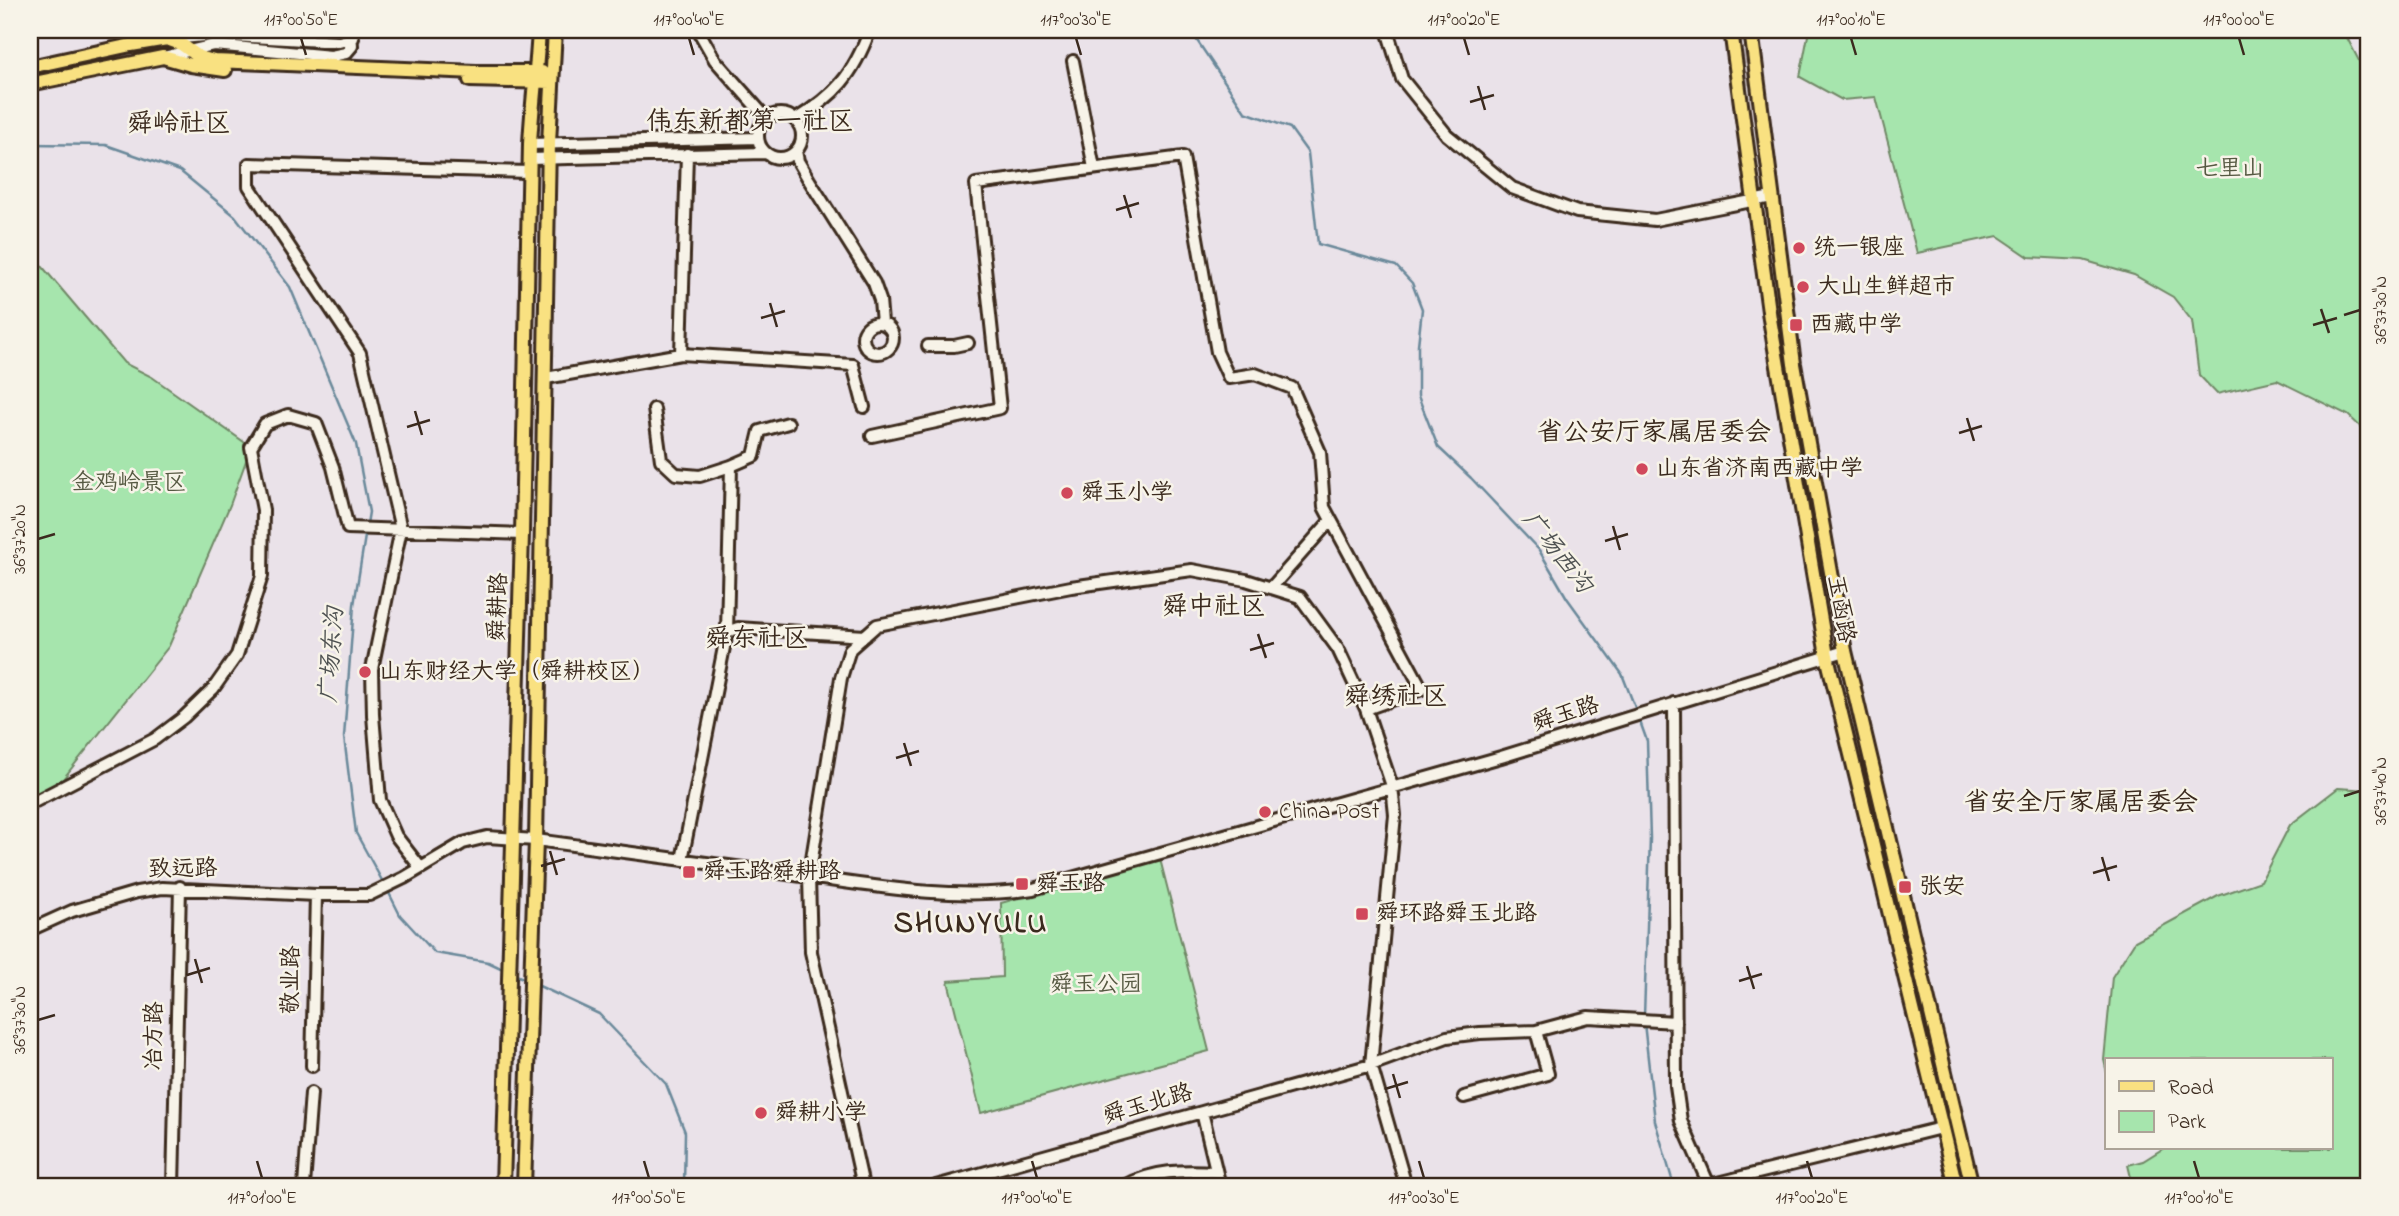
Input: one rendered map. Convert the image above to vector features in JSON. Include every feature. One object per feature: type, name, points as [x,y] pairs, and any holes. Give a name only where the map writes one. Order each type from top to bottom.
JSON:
[{"type":"main road","name":"舜耕路","points":[[503,1186],[522,534],[530,144],[539,30]]},
{"type":"main road","name":"舜耕路","points":[[524,1186],[536,840],[549,143],[555,30]]},
{"type":"main road","name":"玉函路","points":[[1731,30],[1770,319],[1827,656],[1956,1186]]},
{"type":"main road","name":"玉函路","points":[[1751,30],[1794,364],[1845,651],[1972,1186]]},
{"type":"main road","points":[[30,67],[175,36],[199,57],[214,61],[535,77]]},
{"type":"main road","points":[[30,84],[163,57],[213,69],[552,77]]},
{"type":"street","points":[[698,30],[715,60],[767,119]]},
{"type":"street","points":[[795,120],[822,103],[838,88],[860,58],[870,30]]},
{"type":"street","points":[[1387,30],[1402,79],[1447,135],[1512,188],[1577,212],[1655,220],[1772,197]]},
{"type":"street","points":[[175,36],[215,35],[340,42],[352,34]]},
{"type":"street","points":[[163,57],[214,46],[331,56],[346,53],[352,46],[352,34]]},
{"type":"street","points":[[1073,61],[1094,168]]},
{"type":"street","points":[[421,867],[396,836],[380,800],[372,669],[401,529],[360,353],[249,186],[248,164],[530,166],[550,159],[687,154],[765,153],[778,158],[791,155],[802,139],[795,120],[781,114],[762,124],[758,138],[765,153]]},
{"type":"street","points":[[530,144],[758,138]]},
{"type":"street","points":[[796,151],[809,180],[874,283],[880,300],[882,323]]},
{"type":"street","points":[[681,354],[687,154]]},
{"type":"street","points":[[872,436],[1000,408],[976,184],[1183,157],[1217,352],[1229,378],[1255,374],[1292,388],[1320,452],[1324,507],[1422,689],[1366,709]]},
{"type":"street","points":[[546,378],[681,354],[853,365],[872,352],[885,351],[892,341],[892,332],[882,323],[867,326],[863,335],[864,345],[872,352]]},
{"type":"street","points":[[928,346],[954,346],[968,342]]},
{"type":"street","points":[[853,365],[864,407]]},
{"type":"street","points":[[654,409],[661,460],[676,474],[700,476],[754,456],[760,431],[788,423]]},
{"type":"street","points":[[30,804],[155,739],[184,717],[213,689],[237,656],[262,576],[263,510],[251,447],[265,424],[288,415],[316,423],[333,467],[348,528],[522,534]]},
{"type":"street","points":[[682,860],[727,632],[731,466]]},
{"type":"street","points":[[1271,588],[1331,520]]},
{"type":"street","points":[[863,1186],[811,952],[809,877],[841,678],[850,649],[877,625],[1071,587],[1192,570],[1246,580],[1300,597],[1338,649],[1366,709],[1392,786],[1395,814],[1371,1065],[1406,1186]]},
{"type":"street","points":[[727,632],[738,628],[865,636]]},
{"type":"street","name":"舜玉路","points":[[421,867],[463,843],[487,837],[536,840],[961,895],[1033,889],[1501,757],[1845,651]]},
{"type":"street","points":[[1674,703],[1676,1086],[1681,1121],[1709,1185],[1941,1128]]},
{"type":"street","name":"致远路","points":[[30,930],[72,911],[137,892],[180,887],[316,895],[369,895],[421,867]]},
{"type":"street","name":"冶方路","points":[[173,1186],[180,887]]},
{"type":"street","name":"敬业路","points":[[312,1066],[316,895]]},
{"type":"street","name":"舜玉北路","points":[[936,1186],[974,1181],[1202,1112],[1371,1065],[1447,1037],[1536,1031],[1588,1017],[1676,1022]]},
{"type":"street","points":[[1464,1097],[1548,1074],[1536,1031]]},
{"type":"street","points":[[304,1186],[311,1093]]},
{"type":"street","points":[[1202,1112],[1220,1186]]},
{"type":"street","points":[[1124,1186],[1139,1178],[1179,1170],[1216,1172]]},
{"type":"green space","name":"七里山","points":[[1809,30],[2343,30],[2369,80],[2369,435],[2348,415],[2277,380],[2217,394],[2199,375],[2192,321],[2173,297],[2134,275],[2083,260],[2029,257],[1998,236],[1917,253],[1876,97],[1842,100],[1800,77]]},
{"type":"green space","name":"金鸡岭景区","points":[[30,252],[124,363],[152,377],[251,447],[230,505],[169,646],[51,794],[30,805]]},
{"type":"green space","points":[[2338,788],[2369,790],[2369,1186],[2133,1186],[2128,1165],[2143,1161],[2161,1150],[2332,1150],[2332,1058],[2105,1058],[2105,1064],[2104,1060],[2112,977],[2135,941],[2218,896],[2261,881],[2290,825]]},
{"type":"green space","name":"舜玉公园","points":[[1160,859],[1209,1051],[981,1113],[948,981],[1002,977],[1001,903]]},
{"type":"waterway","name":"广场西沟","points":[[1190,30],[1245,112],[1290,128],[1308,153],[1318,244],[1396,266],[1412,283],[1422,309],[1418,345],[1418,396],[1438,447],[1539,550],[1567,598],[1622,674],[1636,710]]},
{"type":"waterway","name":"广场东沟","points":[[30,144],[106,145],[180,171],[235,216],[290,287],[356,444],[369,512],[367,524]]},
{"type":"waterway","name":"广场东沟","points":[[366,530],[354,605],[344,737],[356,833],[385,886]]},
{"type":"waterway","name":"广场西沟","points":[[1638,716],[1647,741],[1650,838],[1644,1016]]},
{"type":"waterway","name":"广场东沟","points":[[388,891],[400,915],[435,953],[488,962],[505,970]]},
{"type":"waterway","name":"广场东沟","points":[[514,974],[527,980]]},
{"type":"waterway","name":"广场东沟","points":[[537,985],[599,1014],[666,1084],[685,1132],[684,1186]]},
{"type":"waterway","name":"广场西沟","points":[[1644,1023],[1655,1121],[1674,1186]]},
{"type":"tunnel","points":[[1738,30],[1746,94]]},
{"type":"tunnel","points":[[1769,267],[1788,392]]},
{"type":"tunnel","points":[[1891,869],[1910,951]]},
{"type":"place","name":"统一银座","points":[[1799,248]]},
{"type":"place","name":"大山生鲜超市","points":[[1803,287]]},
{"type":"place","name":"西藏中学","points":[[1796,325]]},
{"type":"place","name":"山东省济南西藏中学","points":[[1642,469]]},
{"type":"place","name":"舜玉小学","points":[[1067,493]]},
{"type":"place","name":"山东财经大学（舜耕校区）","points":[[365,672]]},
{"type":"place","name":"China Post","points":[[1265,812]]},
{"type":"place","name":"舜玉路舜耕路","points":[[689,872]]},
{"type":"place","name":"舜玉路","points":[[1022,884]]},
{"type":"place","name":"张安","points":[[1905,887]]},
{"type":"place","name":"舜环路舜玉北路","points":[[1362,914]]},
{"type":"place","name":"舜耕小学","points":[[761,1113]]},
{"type":"district","name":"伟东新都第一社区","points":[[750,123]]},
{"type":"district","name":"舜岭社区","points":[[179,125]]},
{"type":"district","name":"省公安厅家属居委会","points":[[1654,434]]},
{"type":"district","name":"舜中社区","points":[[1214,608]]},
{"type":"district","name":"舜东社区","points":[[757,640]]},
{"type":"district","name":"舜绣社区","points":[[1396,698]]},
{"type":"district","name":"省安全厅家属居委会","points":[[2081,804]]},
{"type":"district","name":"SHUNYULU","points":[[971,925]]}]
